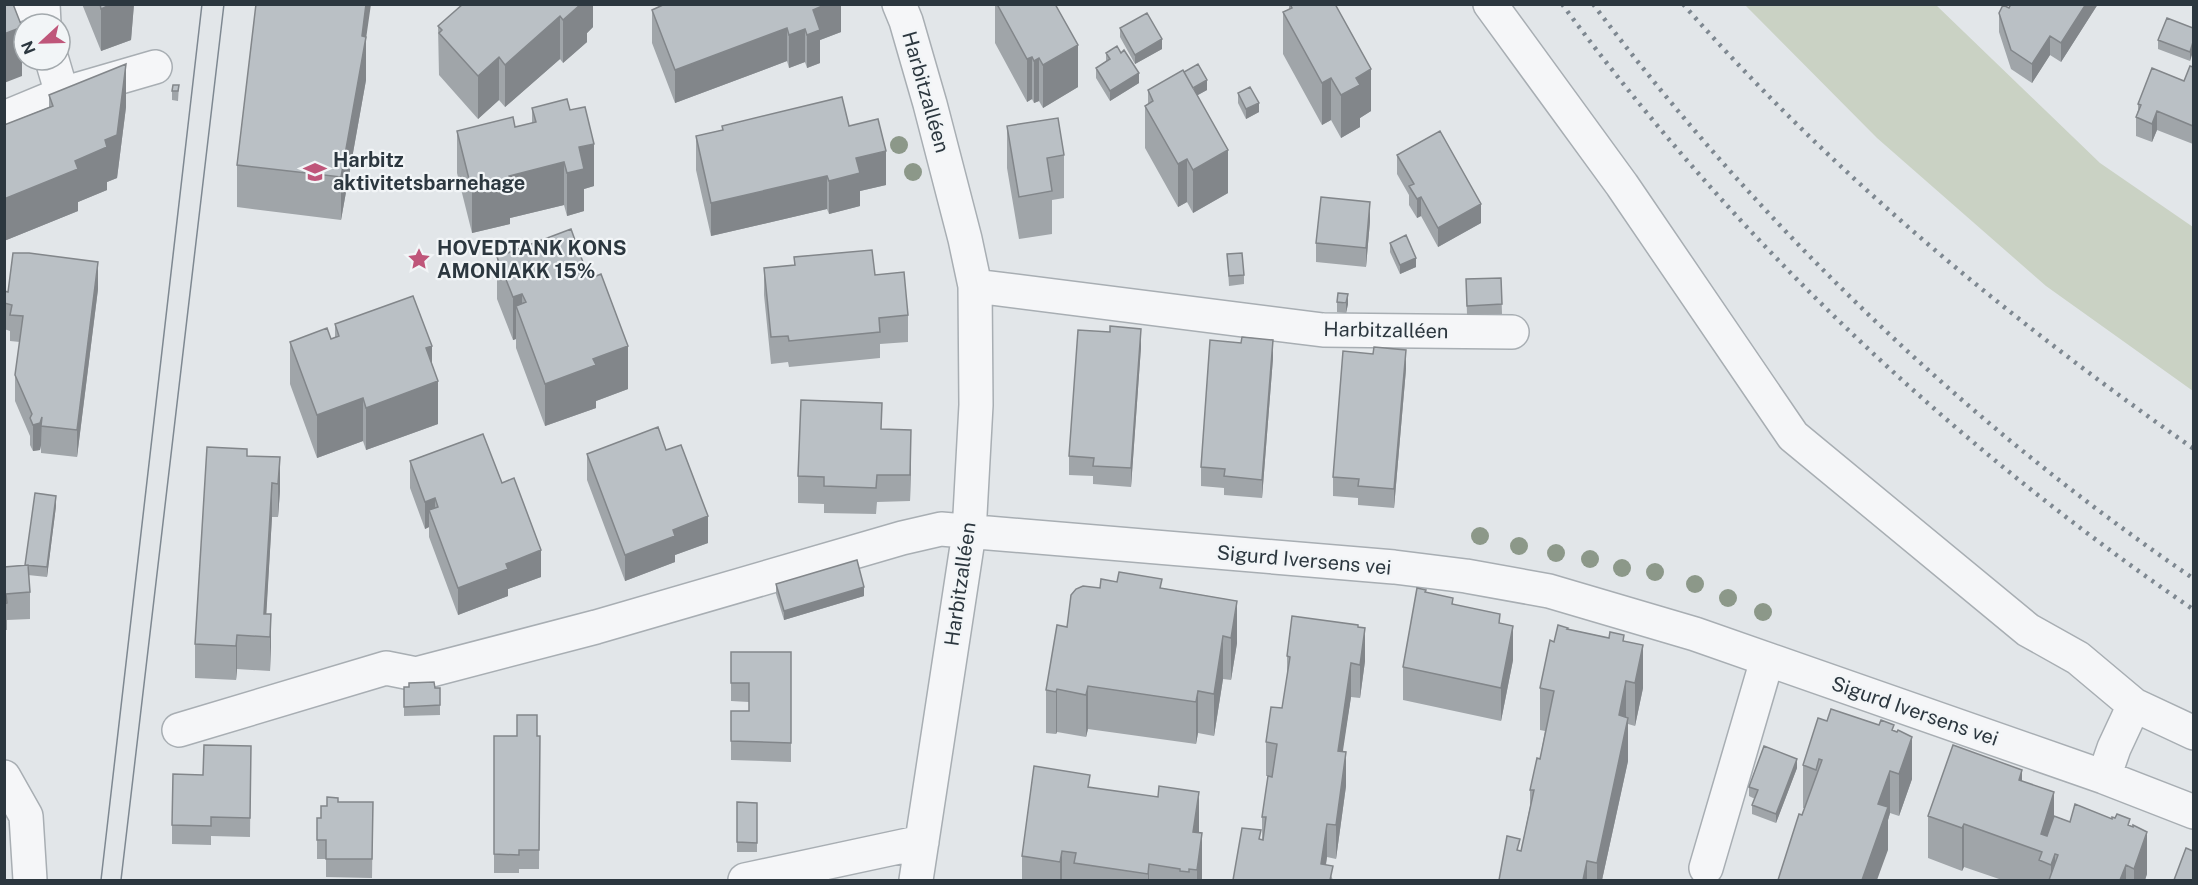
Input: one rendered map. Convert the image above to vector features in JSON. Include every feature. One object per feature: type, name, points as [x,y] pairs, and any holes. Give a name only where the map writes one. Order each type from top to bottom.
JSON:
[{"type":"street","points":[[4,10],[19,4]]},
{"type":"street","name":"Harbitzalléen","points":[[899,4],[930,104],[975,286],[976,405],[969,533],[916,880]]},
{"type":"street","points":[[1490,4],[1622,185],[1793,436],[2028,630],[2078,658],[2134,705],[2193,733]]},
{"type":"street","points":[[4,118],[62,94],[155,67]]},
{"type":"street","points":[[56,72],[62,94]]},
{"type":"street","name":"Harbitzalléen","points":[[975,286],[1323,330],[1512,332]]},
{"type":"street","name":"Sigurd Iversens vei","points":[[178,730],[386,668],[416,674],[585,630],[902,538],[941,530],[1394,567],[1549,591],[1630,631],[1695,634],[2104,777],[2193,812]]},
{"type":"street","points":[[1706,868],[1767,660]]},
{"type":"street","points":[[2104,777],[2114,748],[2134,705]]},
{"type":"street","points":[[4,777],[26,816],[30,880]]},
{"type":"street","points":[[745,880],[922,842]]},
{"type":"shaded area","points":[[1745,5],[1936,5],[2100,163],[2193,227],[2193,391],[2046,286],[1877,138]]},
{"type":"building","points":[[4,4],[13,4],[16,12],[12,12],[12,31],[4,34]]},
{"type":"building","points":[[100,4],[112,4],[101,9]]},
{"type":"building","points":[[256,4],[366,4],[362,36],[366,37],[341,177],[237,165]]},
{"type":"building","points":[[463,4],[581,4],[563,20],[560,16],[505,65],[499,57],[478,76],[439,33],[442,30],[438,26]]},
{"type":"building","points":[[665,4],[827,4],[813,10],[820,30],[807,35],[805,29],[789,35],[787,28],[675,70],[652,10]]},
{"type":"building","points":[[997,4],[1055,4],[1078,45],[1043,65],[1039,58],[1034,61],[1032,57],[1027,59]]},
{"type":"building","points":[[1290,4],[1335,4],[1371,69],[1356,78],[1360,85],[1341,95],[1331,78],[1322,83],[1283,12],[1292,8]]},
{"type":"building","points":[[2011,4],[2086,4],[2061,43],[2050,36],[2032,64],[2011,50],[1999,13],[2003,5],[2009,8]]},
{"type":"building","points":[[1147,13],[1162,39],[1135,55],[1120,28]]},
{"type":"building","points":[[2167,18],[2193,28],[2190,52],[2158,40]]},
{"type":"building","points":[[1117,46],[1121,53],[1124,50],[1139,73],[1110,91],[1096,68],[1110,59],[1106,53]]},
{"type":"building","points":[[126,64],[117,135],[105,140],[107,147],[75,161],[78,169],[4,199],[4,125],[53,106],[49,95]]},
{"type":"building","points":[[1198,64],[1207,80],[1193,88],[1184,72]]},
{"type":"building","points":[[2190,66],[2193,67],[2193,126],[2157,111],[2152,124],[2136,117],[2141,105],[2138,104],[2152,68],[2184,81]]},
{"type":"building","points":[[1183,70],[1228,150],[1193,170],[1187,159],[1178,164],[1145,106],[1153,101],[1148,90]]},
{"type":"building","points":[[173,85],[179,85],[178,91],[172,91]]},
{"type":"building","points":[[1250,87],[1259,103],[1246,109],[1238,93]]},
{"type":"building","points":[[842,97],[849,126],[878,119],[886,151],[856,158],[860,173],[829,181],[827,176],[711,203],[696,136],[723,130],[722,126]]},
{"type":"building","points":[[567,99],[570,110],[585,107],[594,144],[579,147],[584,169],[567,173],[564,162],[509,176],[510,182],[472,191],[457,131],[513,117],[515,127],[536,122],[532,108]]},
{"type":"building","points":[[1058,118],[1064,155],[1047,158],[1052,191],[1019,197],[1007,126]]},
{"type":"building","points":[[1440,131],[1481,204],[1438,228],[1421,197],[1417,199],[1409,186],[1414,184],[1397,155]]},
{"type":"building","points":[[1321,197],[1370,202],[1366,248],[1316,243]]},
{"type":"building","points":[[571,229],[589,279],[601,274],[628,346],[593,359],[596,365],[545,384],[516,306],[526,302],[522,294],[513,297],[497,257]]},
{"type":"building","points":[[1406,235],[1416,258],[1400,265],[1390,243]]},
{"type":"building","points":[[872,250],[875,275],[904,272],[908,315],[879,318],[880,332],[789,341],[788,336],[771,337],[764,268],[795,265],[794,257]]},
{"type":"building","points":[[13,253],[98,262],[77,430],[41,426],[42,417],[40,423],[33,425],[30,418],[32,414],[15,375],[23,316],[10,315],[12,305],[4,303],[4,291],[8,292]]},
{"type":"building","points":[[1242,253],[1244,275],[1229,276],[1227,254]]},
{"type":"building","points":[[1501,278],[1502,304],[1467,306],[1466,279]]},
{"type":"building","points":[[1338,293],[1348,294],[1346,303],[1337,302]]},
{"type":"building","points":[[413,296],[432,346],[426,348],[438,381],[366,408],[363,398],[317,415],[290,342],[327,328],[331,339],[339,336],[335,324]]},
{"type":"building","points":[[1110,326],[1141,329],[1131,468],[1093,466],[1094,458],[1069,456],[1078,330],[1110,332]]},
{"type":"building","points":[[1242,337],[1273,340],[1262,480],[1224,476],[1225,469],[1201,467],[1210,340],[1241,343]]},
{"type":"building","points":[[1374,347],[1406,350],[1394,489],[1358,486],[1359,479],[1333,477],[1343,351],[1373,354]]},
{"type":"building","points":[[801,400],[882,403],[881,429],[911,430],[910,475],[877,475],[876,488],[824,486],[824,477],[798,476]]},
{"type":"building","points":[[658,427],[666,450],[681,445],[708,516],[673,530],[675,536],[625,555],[587,454]]},
{"type":"building","points":[[483,434],[502,483],[514,478],[541,550],[506,564],[508,569],[458,588],[429,510],[438,507],[435,498],[425,502],[410,461]]},
{"type":"building","points":[[207,447],[247,449],[247,456],[280,457],[278,484],[272,483],[264,614],[271,614],[270,637],[237,635],[236,646],[195,644]]},
{"type":"building","points":[[35,493],[56,496],[47,567],[25,565]]},
{"type":"building","points":[[857,560],[864,587],[784,611],[776,584]]},
{"type":"building","points":[[28,565],[30,592],[6,594],[7,603],[4,604],[4,567]]},
{"type":"building","points":[[1119,572],[1162,579],[1160,588],[1237,601],[1231,638],[1223,636],[1214,694],[1198,691],[1196,702],[1088,686],[1086,695],[1057,689],[1056,692],[1046,690],[1057,625],[1067,627],[1071,595],[1083,586],[1100,588],[1101,579],[1117,582]]},
{"type":"building","points":[[1417,588],[1453,598],[1452,604],[1500,614],[1499,623],[1513,626],[1501,688],[1403,667]]},
{"type":"building","points":[[1292,616],[1358,625],[1358,627],[1365,628],[1360,665],[1351,663],[1338,751],[1346,752],[1336,825],[1327,824],[1321,864],[1333,866],[1330,880],[1233,880],[1242,828],[1261,830],[1259,839],[1263,840],[1266,817],[1262,817],[1268,776],[1272,777],[1277,744],[1266,742],[1271,707],[1282,708],[1290,657],[1287,656]]},
{"type":"building","points":[[1558,625],[1609,638],[1610,632],[1624,635],[1623,641],[1643,645],[1635,683],[1626,681],[1619,715],[1628,718],[1597,863],[1587,861],[1583,880],[1499,880],[1507,836],[1520,839],[1517,850],[1521,851],[1534,790],[1530,790],[1537,758],[1540,759],[1554,691],[1540,688],[1550,640],[1554,642]]},
{"type":"building","points":[[731,652],[791,652],[791,743],[731,741],[731,711],[749,711],[749,683],[731,683]]},
{"type":"building","points":[[434,682],[435,688],[440,688],[440,705],[404,707],[404,687],[409,687],[409,683]]},
{"type":"building","points":[[1831,709],[1879,725],[1881,720],[1894,725],[1892,730],[1897,732],[1898,730],[1912,737],[1899,774],[1890,771],[1878,804],[1888,807],[1862,880],[1778,880],[1799,814],[1802,815],[1822,760],[1819,759],[1816,770],[1803,765],[1818,718],[1827,721]]},
{"type":"building","points":[[517,715],[537,715],[537,736],[540,736],[539,850],[519,850],[519,855],[494,854],[494,736],[517,736]]},
{"type":"building","points":[[204,745],[251,746],[250,818],[211,817],[211,826],[172,825],[173,774],[203,775]]},
{"type":"building","points":[[1953,745],[2022,770],[2019,780],[2054,792],[2041,834],[2047,836],[2054,816],[2070,822],[2075,804],[2112,819],[2117,814],[2130,819],[2128,825],[2147,832],[2134,869],[2126,865],[2120,880],[2049,880],[2058,855],[2055,854],[2051,865],[2039,860],[2042,852],[1964,824],[1962,828],[1928,816]]},
{"type":"building","points":[[1764,746],[1797,759],[1776,814],[1752,805],[1758,790],[1749,787]]},
{"type":"building","points":[[1034,766],[1090,775],[1088,787],[1158,797],[1159,786],[1199,792],[1193,832],[1202,833],[1197,870],[1180,871],[1180,869],[1149,864],[1148,874],[1074,863],[1076,853],[1062,851],[1060,862],[1022,856]]},
{"type":"building","points":[[327,797],[338,798],[338,802],[373,802],[372,859],[326,859],[326,840],[317,840],[317,818],[321,818],[321,806],[327,806]]},
{"type":"building","points":[[737,802],[757,803],[757,843],[737,842]]},
{"type":"building","points":[[2186,848],[2193,851],[2193,880],[2174,880]]},
{"type":"tram line","points":[[101,880],[202,4]]},
{"type":"tram line","points":[[121,880],[224,4]]},
{"type":"railway","points":[[1562,4],[1630,92],[1701,176],[1852,334],[2017,478],[2104,546],[2194,610]]},
{"type":"railway","points":[[1593,4],[1658,87],[1726,166],[1797,243],[1870,316],[1947,387],[2026,454],[2109,518],[2194,579]]},
{"type":"railway","points":[[1683,4],[1740,67],[1800,127],[1925,242],[2057,349],[2194,449]]},
{"type":"place","name":"Harbitz aktivitetsbarnehage","points":[[315,172]]},
{"type":"place","name":"HOVEDTANK KONS AMONIAKK 15%","points":[[419,259]]}]
